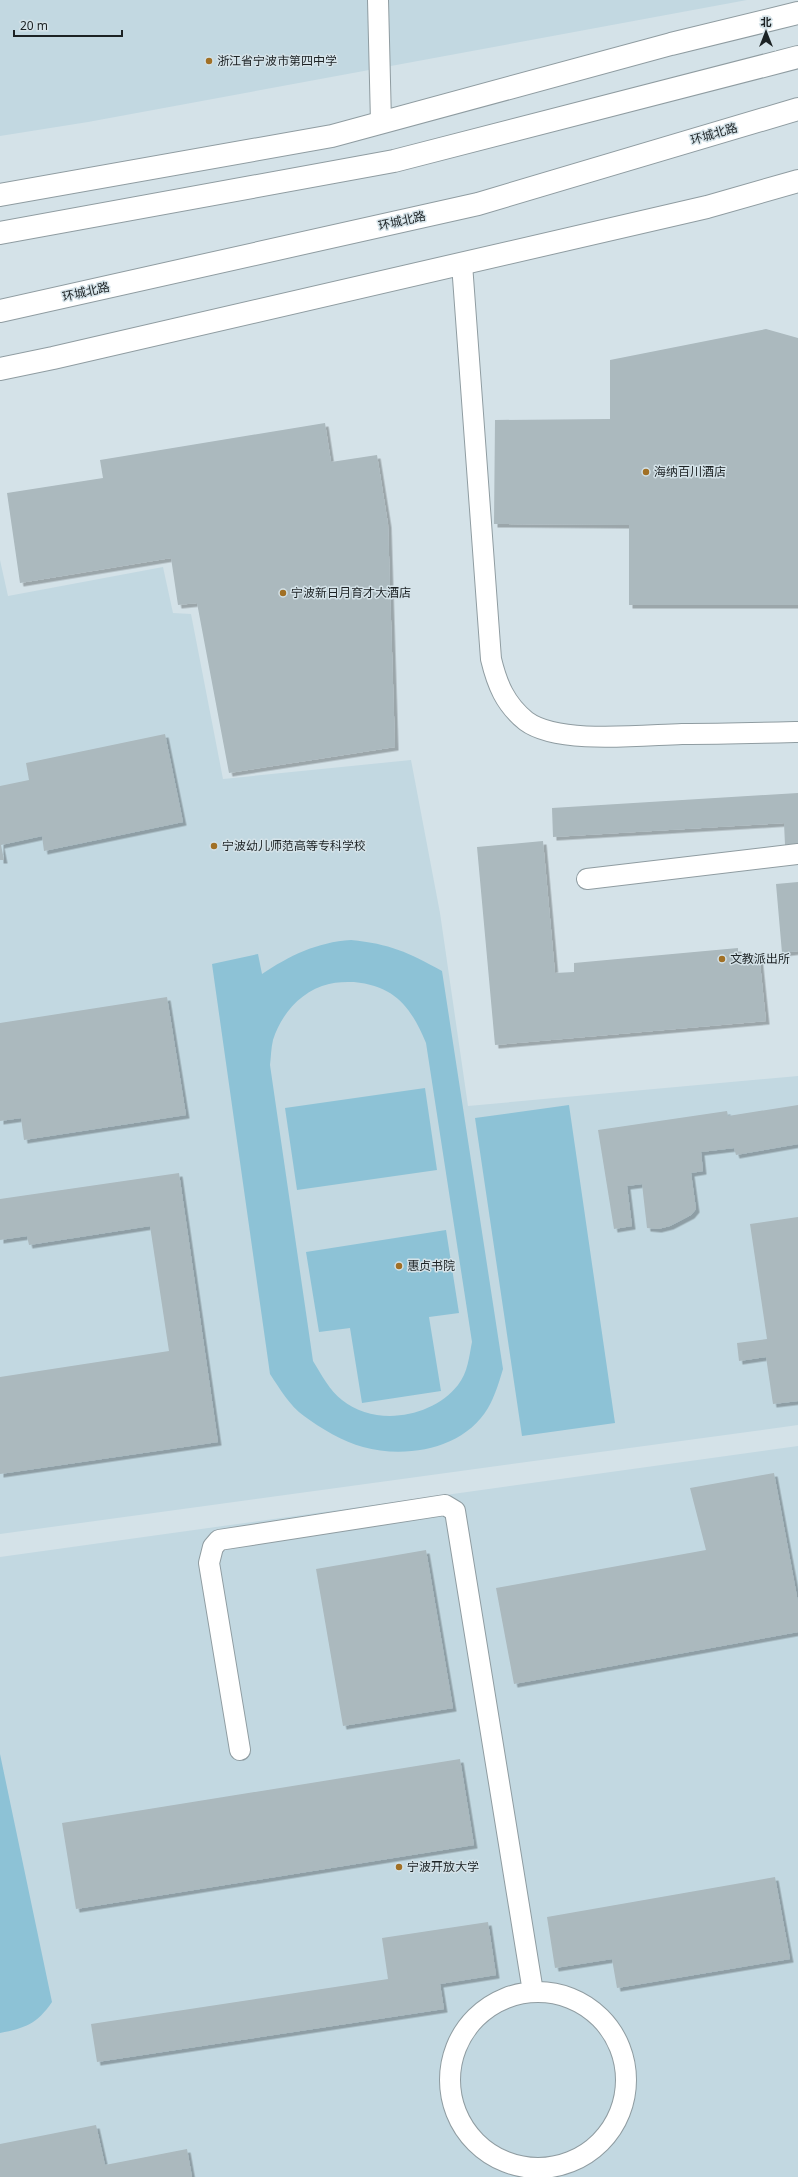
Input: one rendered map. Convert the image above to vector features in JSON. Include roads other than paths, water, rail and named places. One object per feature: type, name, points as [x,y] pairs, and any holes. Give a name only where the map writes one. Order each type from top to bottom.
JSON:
[{"type":"main road","points":[[0,195],[332,136],[671,44],[798,13]]},
{"type":"main road","points":[[0,233],[394,161],[798,57]]},
{"type":"main road","name":"环城北路","points":[[0,312],[478,204],[798,110]]},
{"type":"main road","points":[[0,368],[53,358],[708,207],[798,181]]},
{"type":"lane","points":[[378,0],[381,122]]},
{"type":"lane","points":[[462,264],[491,659],[497,683],[509,705],[527,721],[546,730],[568,734],[603,736],[798,732]]},
{"type":"lane","points":[[587,879],[798,854]]},
{"type":"lane","points":[[240,1750],[209,1563],[213,1547],[219,1540],[445,1505],[455,1511],[533,1992]]},
{"type":"lane","points":[[533,1992],[555,1994],[576,2000],[595,2012],[610,2028],[620,2048],[626,2069],[626,2091],[620,2112],[610,2131],[596,2146],[578,2158],[551,2171],[515,2165],[496,2156],[478,2144],[465,2128],[456,2110],[451,2090],[451,2070],[455,2050],[464,2032],[494,2004],[513,1996],[533,1992]]},
{"type":"place","name":"浙江省宁波市第四中学","points":[[209,61]]},
{"type":"place","name":"海纳百川酒店","points":[[646,472]]},
{"type":"place","name":"宁波新日月育才大酒店","points":[[283,593]]},
{"type":"place","name":"宁波幼儿师范高等专科学校","points":[[214,846]]},
{"type":"place","name":"文教派出所","points":[[722,959]]},
{"type":"place","name":"惠贞书院","points":[[399,1266]]},
{"type":"place","name":"宁波开放大学","points":[[399,1867]]}]
